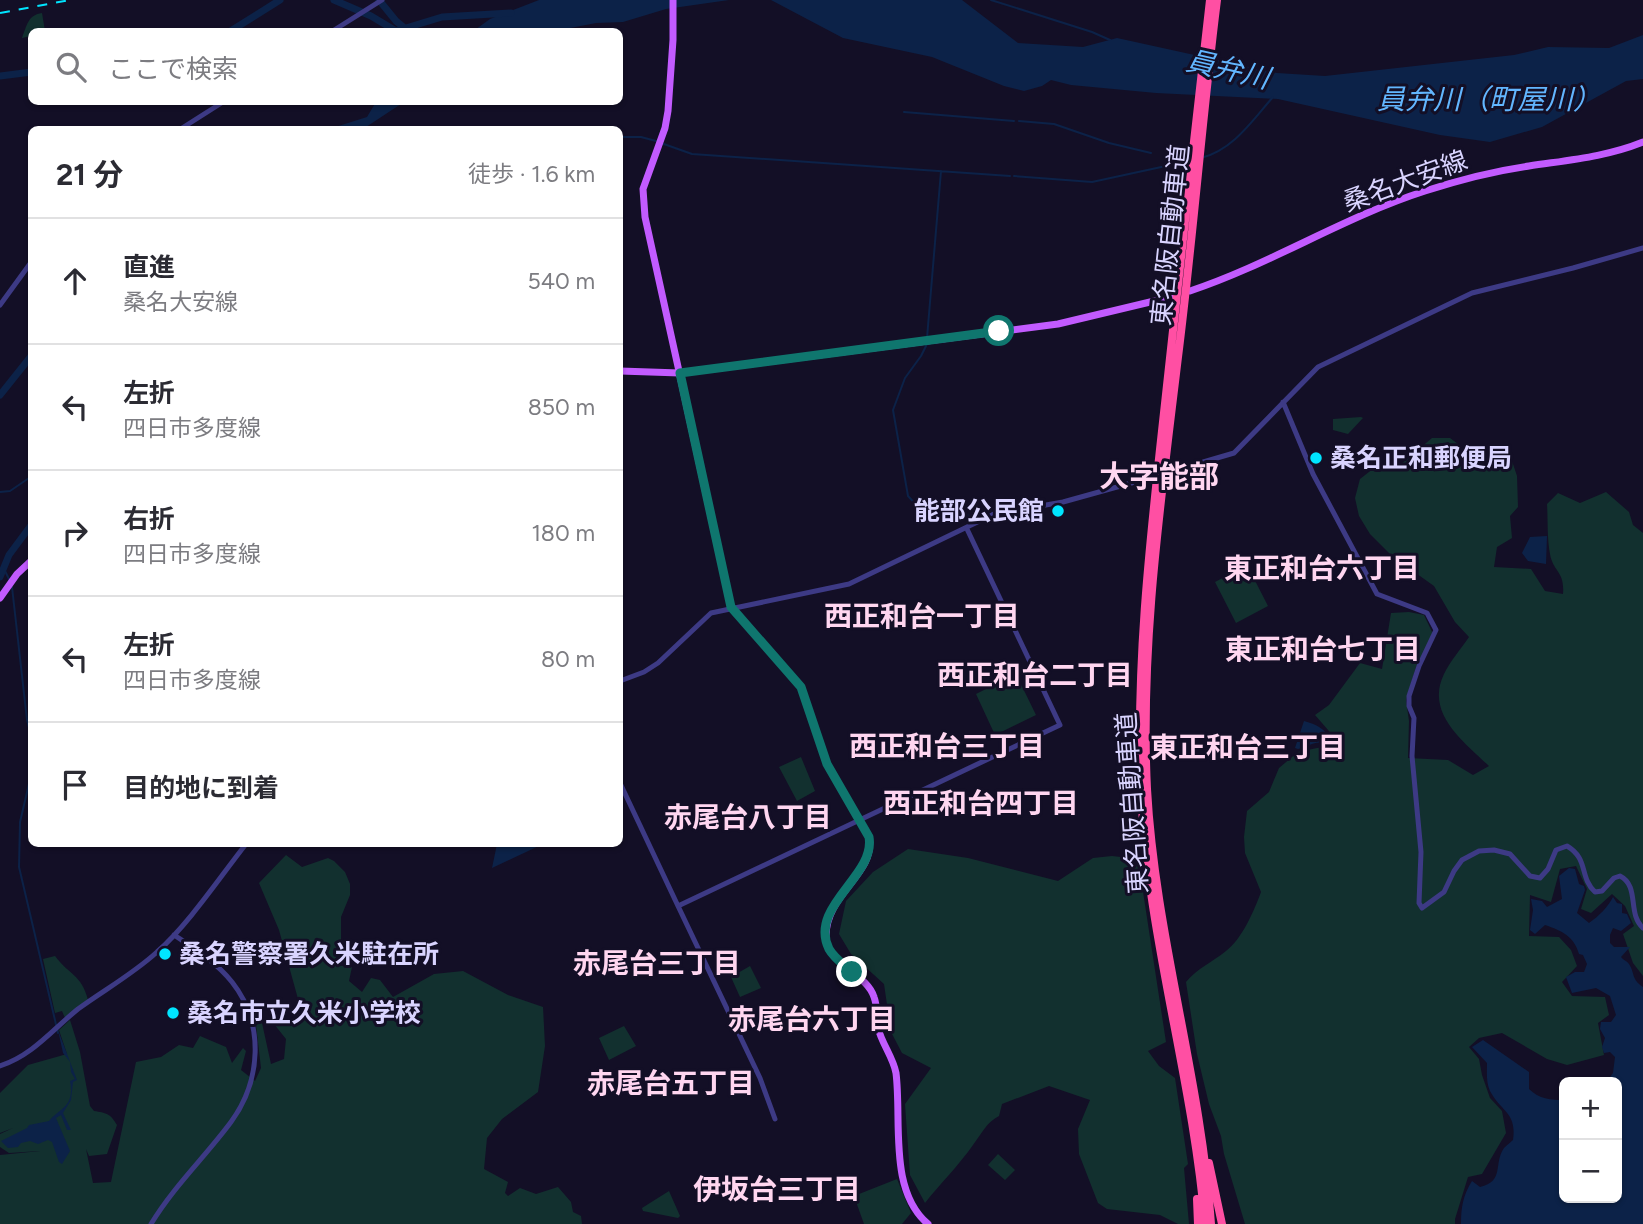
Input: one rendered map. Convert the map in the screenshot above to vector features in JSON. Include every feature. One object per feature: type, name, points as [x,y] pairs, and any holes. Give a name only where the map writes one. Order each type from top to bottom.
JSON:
[{"type":"highway","name":"東名阪自動車道","points":[[1210,0],[1209,36],[1158,531],[1147,660],[1146,742],[1151,833],[1160,906],[1198,1112],[1211,1224]]},
{"type":"highway","name":"東名阪自動車道","points":[[1209,36],[1217,0]]},
{"type":"highway","name":"東名阪自動車道","points":[[1194,175],[1152,518],[1141,647],[1140,729],[1141,793],[1151,893],[1194,1138],[1205,1224]]},
{"type":"highway","points":[[1198,1112],[1222,1224]]},
{"type":"highway","points":[[1194,1138],[1198,1224]]},
{"type":"main road","points":[[673,0],[668,111],[642,196],[731,607],[801,687],[827,764],[869,837],[869,853],[865,864],[837,900],[829,917],[826,938],[833,955],[866,984],[874,996],[878,1029],[896,1073],[903,1187],[913,1208],[928,1224]]},
{"type":"main road","name":"桑名大安線","points":[[1190,291],[1268,261],[1422,192],[1492,173],[1614,153],[1643,142]]},
{"type":"main road","points":[[623,371],[680,373],[1058,324],[1171,297]]},
{"type":"main road","points":[[2,594],[28,564]]},
{"type":"street","points":[[337,28],[379,2]]},
{"type":"street","points":[[185,126],[218,105]]},
{"type":"street","points":[[1169,472],[1234,453],[1318,368],[1472,293],[1643,248]]},
{"type":"street","points":[[0,305],[28,266]]},
{"type":"street","points":[[1283,402],[1313,474],[1377,594],[1427,612],[1436,630],[1419,666],[1409,696],[1409,706],[1414,719],[1412,756],[1421,852],[1419,903],[1422,908],[1444,892],[1454,871],[1462,860],[1471,854],[1494,850],[1510,854],[1530,876],[1540,878],[1548,869],[1556,850],[1567,846],[1580,857],[1586,880],[1595,892],[1602,891],[1614,878],[1620,876],[1626,879],[1631,886],[1634,915],[1643,928]]},
{"type":"street","points":[[623,680],[659,663],[711,613],[849,584],[994,514],[1063,502],[1153,477]]},
{"type":"street","points":[[678,906],[1060,725],[967,529]]},
{"type":"street","points":[[623,789],[760,1077],[775,1119]]},
{"type":"street","points":[[0,1066],[20,1058],[78,1009],[142,964],[174,935],[244,847]]},
{"type":"street","points":[[151,1224],[167,1199],[230,1124],[242,1105],[251,1087],[256,1052],[250,1015],[233,983],[208,959],[174,935]]},
{"type":"green space","points":[[42,13],[44,28],[28,28],[28,37],[22,38],[31,18]]},
{"type":"green space","points":[[1363,418],[1348,434],[1333,430],[1333,419]]},
{"type":"green space","points":[[1432,438],[1450,438],[1466,450],[1482,445],[1511,458],[1517,476],[1518,507],[1510,516],[1512,538],[1497,547],[1494,567],[1531,569],[1545,591],[1563,594],[1561,576],[1552,560],[1548,535],[1547,504],[1558,493],[1580,503],[1606,492],[1629,512],[1633,525],[1643,533],[1643,976],[1633,963],[1623,934],[1634,926],[1625,906],[1612,894],[1591,913],[1581,909],[1587,889],[1576,866],[1560,869],[1551,902],[1530,895],[1529,936],[1559,937],[1571,950],[1577,966],[1562,982],[1572,996],[1605,997],[1609,1015],[1598,1023],[1604,1055],[1567,1065],[1547,1059],[1502,1033],[1479,1038],[1469,1047],[1479,1059],[1490,1098],[1502,1111],[1506,1133],[1482,1174],[1468,1177],[1455,1224],[1245,1224],[1221,1136],[1209,1104],[1197,1054],[1186,982],[1232,946],[1251,916],[1261,892],[1245,853],[1247,811],[1269,792],[1279,768],[1298,752],[1322,747],[1335,738],[1315,715],[1329,705],[1360,663],[1382,669],[1391,613],[1424,615],[1433,634],[1416,667],[1406,700],[1409,721],[1408,758],[1448,760],[1473,775],[1489,766],[1458,736],[1443,714],[1439,701],[1439,688],[1444,674],[1469,637],[1455,622],[1434,586],[1392,556],[1370,534],[1359,516],[1355,498],[1360,479],[1374,468],[1401,464]]},
{"type":"green space","points":[[1247,565],[1268,606],[1236,623],[1215,582]]},
{"type":"green space","points":[[1016,674],[1036,715],[995,735],[976,694]]},
{"type":"green space","points":[[801,757],[815,791],[797,801],[779,767]]},
{"type":"green space","points":[[908,849],[968,858],[1058,881],[1093,858],[1112,856],[1138,859],[1166,1042],[1148,1051],[1159,1066],[1175,1078],[1188,1164],[1184,1168],[1189,1224],[1178,1224],[1160,1215],[1107,1209],[1098,1203],[1079,1154],[1078,1129],[1090,1100],[1049,1086],[1002,1104],[999,1116],[987,1125],[962,1160],[925,1203],[910,1175],[905,1104],[931,1068],[902,1053],[891,1032],[884,984],[851,954],[839,934],[846,901],[873,872]]},
{"type":"green space","points":[[286,855],[302,867],[328,858],[345,872],[350,884],[350,895],[341,917],[341,940],[334,965],[352,967],[349,981],[362,992],[371,978],[380,980],[393,997],[434,974],[463,971],[508,995],[543,1007],[545,1046],[538,1092],[502,1119],[487,1138],[484,1169],[508,1182],[505,1193],[508,1196],[520,1188],[536,1194],[558,1187],[571,1202],[573,1212],[581,1216],[582,1224],[0,1224],[0,1155],[40,1151],[9,1153],[0,1147],[0,1134],[13,1128],[0,1133],[0,1093],[28,1065],[67,1054],[59,1030],[70,1020],[80,1052],[90,1106],[94,1111],[110,1116],[117,1125],[107,1154],[89,1156],[86,1149],[93,1183],[111,1182],[136,1062],[161,1057],[179,1045],[193,1048],[200,1036],[226,1047],[232,1063],[243,1048],[246,1051],[241,1070],[255,1081],[261,1068],[256,1025],[262,1023],[271,1064],[284,1059],[286,1039],[274,1024],[292,1025],[303,1017],[279,930],[259,883]]},
{"type":"green space","points":[[55,956],[82,985],[88,1000],[65,1018],[62,1011],[55,1013],[43,959]]},
{"type":"green space","points":[[750,966],[761,988],[740,997],[731,977]]},
{"type":"green space","points":[[624,1026],[636,1046],[609,1060],[599,1038]]},
{"type":"green space","points":[[998,1154],[1015,1170],[1005,1180],[988,1165]]},
{"type":"green space","points":[[897,1179],[911,1213],[902,1224],[864,1224],[854,1196]]},
{"type":"green space","points":[[669,1191],[680,1216],[678,1218],[643,1211],[642,1208]]},
{"type":"water","points":[[539,0],[729,0],[666,9],[623,22],[570,28],[478,28],[490,19]]},
{"type":"water","name":"員弁川（町屋川）","points":[[771,0],[962,0],[1018,43],[1083,47],[1117,38],[1277,73],[1325,76],[1514,55],[1548,47],[1609,48],[1643,35],[1643,79],[1626,81],[1542,127],[1490,142],[1440,135],[1278,99],[1156,93],[1071,85],[1051,80],[1042,86],[1024,91],[1004,86],[932,57],[843,38]]},
{"type":"water","points":[[374,105],[399,105],[368,126],[338,126],[367,117]]},
{"type":"water","points":[[1547,536],[1546,564],[1528,561],[1522,553],[1530,537]]},
{"type":"water","points":[[1304,721],[1319,727],[1331,739],[1300,749],[1295,748]]},
{"type":"water","points":[[496,847],[537,847],[492,868]]},
{"type":"water","points":[[1569,868],[1575,869],[1579,884],[1584,886],[1585,890],[1577,913],[1589,923],[1603,911],[1613,897],[1617,903],[1622,904],[1622,913],[1627,914],[1631,923],[1621,931],[1613,928],[1610,943],[1614,947],[1630,947],[1621,957],[1629,964],[1635,979],[1643,987],[1643,1224],[1461,1224],[1463,1202],[1472,1181],[1480,1187],[1493,1181],[1501,1154],[1513,1140],[1513,1123],[1489,1088],[1487,1063],[1472,1047],[1483,1040],[1529,1072],[1529,1089],[1545,1098],[1559,1100],[1559,1203],[1622,1203],[1622,1077],[1610,1077],[1615,1057],[1610,1052],[1604,1053],[1602,1047],[1605,1038],[1600,1029],[1601,1022],[1611,1022],[1616,1015],[1610,996],[1596,988],[1572,993],[1566,977],[1575,972],[1584,972],[1587,964],[1583,955],[1579,954],[1571,938],[1557,930],[1545,925],[1535,934],[1530,930],[1533,910],[1531,899],[1542,901],[1547,907],[1562,899],[1559,876]]},
{"type":"water","points":[[58,1030],[77,1080],[73,1082],[71,1100],[63,1113],[71,1130],[67,1130],[61,1115],[56,1118],[70,1151],[62,1164],[52,1142],[48,1140],[38,1144],[30,1141],[8,1148],[1,1141],[29,1125],[49,1121],[66,1106],[71,1090],[70,1081],[75,1079],[70,1062],[63,1053]]},
{"type":"waterway","points":[[235,28],[280,0]]},
{"type":"waterway","points":[[334,0],[391,28]]},
{"type":"waterway","points":[[379,0],[405,28]]},
{"type":"waterway","points":[[991,0],[1110,40]]},
{"type":"waterway","points":[[406,28],[442,17],[511,13]]},
{"type":"waterway","points":[[0,76],[28,72]]},
{"type":"waterway","points":[[1201,158],[1232,142],[1273,97]]},
{"type":"waterway","points":[[904,112],[1014,121]]},
{"type":"waterway","points":[[1019,121],[1054,124],[1109,143],[1151,153]]},
{"type":"waterway","points":[[623,137],[641,137],[656,141]]},
{"type":"waterway","points":[[661,143],[692,154],[1010,176]]},
{"type":"waterway","points":[[1014,176],[1092,182],[1189,161]]},
{"type":"waterway","points":[[927,338],[941,171]]},
{"type":"waterway","points":[[927,344],[905,378],[893,410],[908,496],[919,508],[947,508],[974,519]]},
{"type":"waterway","name":"員弁川","points":[[0,395],[28,360]]},
{"type":"waterway","points":[[0,492],[10,491],[28,479]]},
{"type":"waterway","points":[[0,577],[9,555],[28,529]]},
{"type":"waterway","points":[[4,569],[9,579]]},
{"type":"waterway","points":[[12,587],[28,724]]},
{"type":"waterway","points":[[28,788],[20,822],[19,867],[58,1033]]},
{"type":"railway","points":[[0,13],[70,0]]},
{"type":"place","name":"桑名正和郵便局","points":[[1316,458]]},
{"type":"place","name":"能部公民館","points":[[1058,511]]},
{"type":"place","name":"桑名警察署久米駐在所","points":[[165,954]]},
{"type":"place","name":"桑名市立久米小学校","points":[[173,1013]]},
{"type":"district","name":"大字能部","points":[[1159,477]]},
{"type":"district","name":"東正和台六丁目","points":[[1322,568]]},
{"type":"district","name":"西正和台一丁目","points":[[922,616]]},
{"type":"district","name":"東正和台七丁目","points":[[1323,649]]},
{"type":"district","name":"西正和台二丁目","points":[[1035,675]]},
{"type":"district","name":"西正和台三丁目","points":[[947,746]]},
{"type":"district","name":"東正和台三丁目","points":[[1248,747]]},
{"type":"district","name":"西正和台四丁目","points":[[981,803]]},
{"type":"district","name":"赤尾台八丁目","points":[[748,817]]},
{"type":"district","name":"赤尾台三丁目","points":[[657,963]]},
{"type":"district","name":"赤尾台六丁目","points":[[812,1019]]},
{"type":"district","name":"赤尾台五丁目","points":[[671,1083]]},
{"type":"district","name":"伊坂台三丁目","points":[[777,1189]]},
{"type":"route","points":[[852,972],[831,952],[826,938],[829,917],[837,900],[867,860],[869,837],[827,764],[808,703],[796,678],[769,652],[731,607],[680,373],[999,331]]}]
